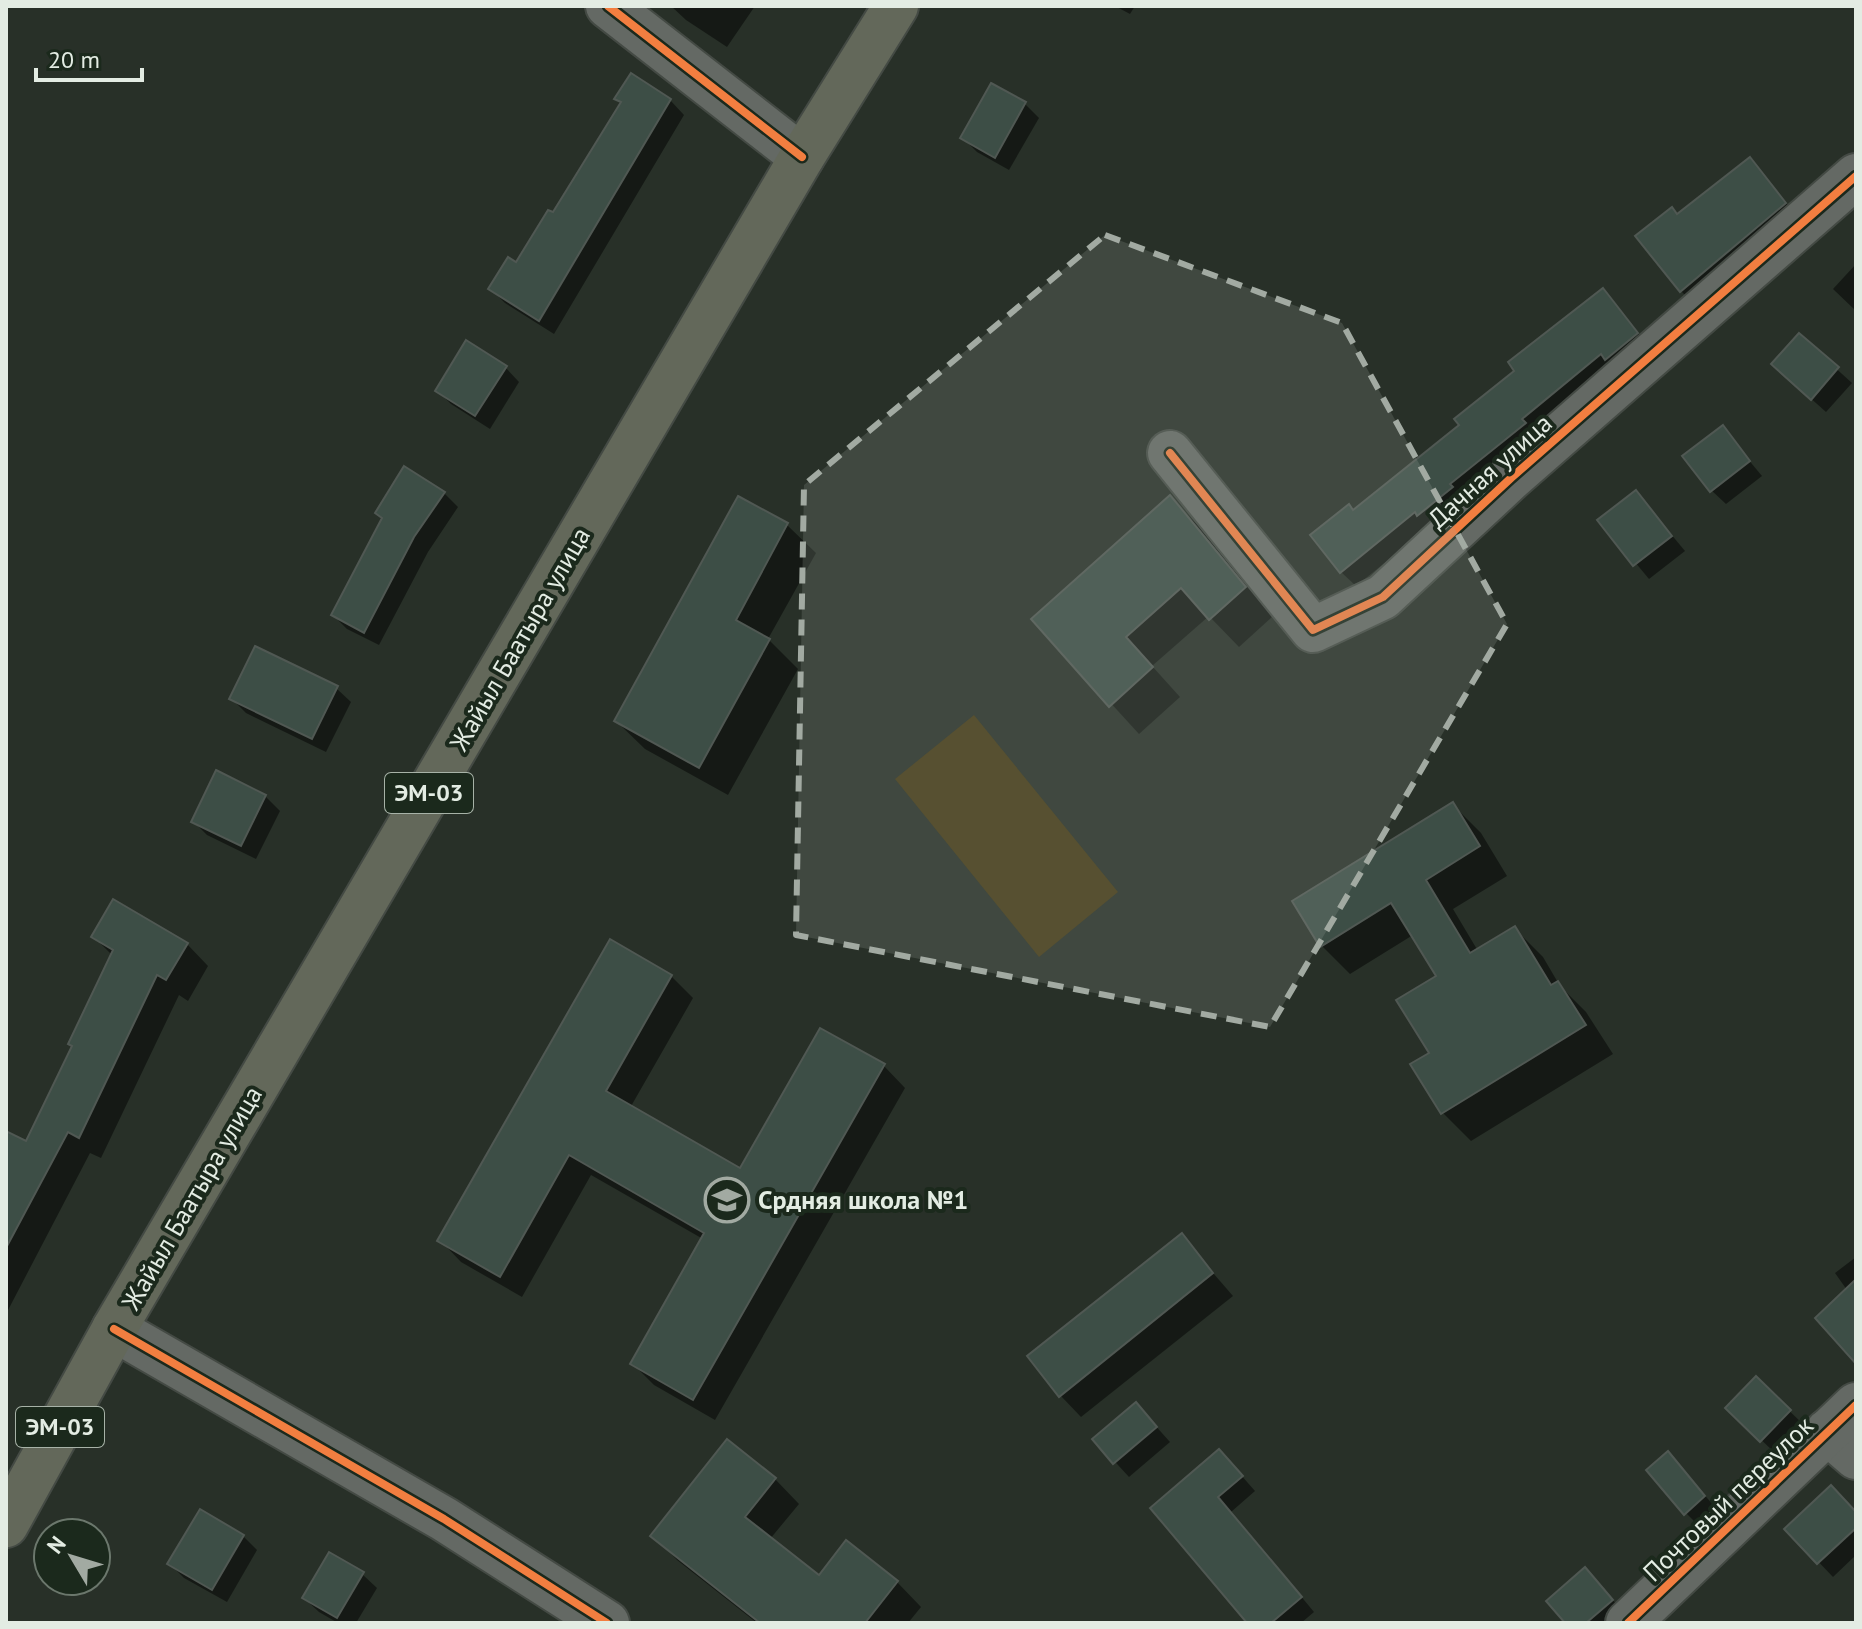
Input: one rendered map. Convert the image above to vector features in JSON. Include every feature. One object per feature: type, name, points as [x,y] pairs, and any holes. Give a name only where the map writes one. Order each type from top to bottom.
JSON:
[{"type":"highway","name":"Жайыл Баатыра улица","points":[[6,1525],[114,1329],[802,157],[896,6]]},
{"type":"street","points":[[608,6],[802,157]]},
{"type":"street","name":"Дачная улица","points":[[1170,453],[1313,630],[1383,597],[1511,478],[1856,176]]},
{"type":"street","points":[[114,1329],[168,1363],[444,1519],[607,1623]]},
{"type":"street","name":"Почтовый переулок","points":[[1628,1623],[1846,1432]]},
{"type":"highlighted area","points":[[1105,235],[1342,323],[1507,624],[1270,1027],[796,935],[804,485]]},
{"type":"shaded area","points":[[974,715],[1118,892],[1039,957],[895,779]]},
{"type":"building","points":[[631,73],[671,99],[539,321],[488,289],[508,257],[516,262],[548,210],[553,212],[621,102],[614,99]]},
{"type":"building","points":[[991,83],[1026,102],[995,158],[960,138]]},
{"type":"building","points":[[1750,157],[1786,203],[1680,292],[1635,236],[1672,207],[1677,214]]},
{"type":"building","points":[[1603,288],[1638,333],[1605,360],[1601,354],[1522,419],[1526,423],[1450,484],[1453,487],[1417,516],[1415,512],[1340,573],[1310,535],[1349,504],[1353,510],[1459,425],[1454,419],[1514,371],[1508,362]]},
{"type":"building","points":[[1799,333],[1839,367],[1811,400],[1771,364]]},
{"type":"building","points":[[466,340],[507,366],[475,416],[435,391]]},
{"type":"building","points":[[1723,425],[1750,461],[1710,492],[1682,456]]},
{"type":"building","points":[[404,466],[445,492],[414,537],[364,633],[331,615],[382,518],[375,513]]},
{"type":"building","points":[[1636,490],[1672,536],[1633,566],[1597,520]]},
{"type":"building","points":[[1170,495],[1246,587],[1209,620],[1181,588],[1126,637],[1153,667],[1109,707],[1031,619]]},
{"type":"building","points":[[738,496],[788,523],[736,620],[770,639],[699,768],[614,721]]},
{"type":"building","points":[[255,646],[338,686],[312,739],[229,699]]},
{"type":"building","points":[[216,770],[266,795],[241,846],[191,822]]},
{"type":"building","points":[[1453,802],[1480,846],[1426,880],[1470,953],[1515,926],[1551,985],[1558,981],[1586,1025],[1441,1114],[1410,1064],[1429,1053],[1396,1000],[1436,976],[1391,903],[1320,947],[1292,901]]},
{"type":"building","points":[[113,899],[188,943],[166,980],[157,975],[79,1138],[68,1132],[6,1248],[6,1131],[26,1141],[72,1046],[68,1044],[113,950],[91,937]]},
{"type":"building","name":"Срдняя школа №1","points":[[610,939],[672,975],[606,1091],[740,1168],[820,1028],[885,1064],[693,1400],[630,1364],[704,1233],[569,1155],[500,1277],[437,1241]]},
{"type":"building","points":[[1182,1233],[1213,1273],[1059,1397],[1027,1356]]},
{"type":"building","points":[[1856,1279],[1856,1364],[1815,1318]]},
{"type":"building","points":[[1756,1376],[1791,1410],[1760,1442],[1725,1408]]},
{"type":"building","points":[[1136,1402],[1157,1427],[1113,1464],[1092,1439]]},
{"type":"building","points":[[727,1439],[776,1478],[745,1517],[819,1575],[846,1540],[898,1581],[865,1623],[760,1623],[650,1536]]},
{"type":"building","points":[[1219,1449],[1243,1476],[1218,1497],[1302,1597],[1271,1623],[1247,1623],[1150,1508]]},
{"type":"building","points":[[1668,1451],[1705,1496],[1684,1515],[1646,1470]]},
{"type":"building","points":[[1831,1485],[1856,1512],[1856,1528],[1817,1564],[1784,1529]]},
{"type":"building","points":[[200,1509],[244,1535],[212,1590],[167,1564]]},
{"type":"building","points":[[329,1552],[364,1572],[337,1618],[302,1598]]},
{"type":"building","points":[[1585,1567],[1613,1600],[1586,1623],[1565,1623],[1546,1601]]},
{"type":"cycle path","points":[[608,6],[802,157]]},
{"type":"cycle path","points":[[1170,453],[1313,630],[1383,597],[1511,478],[1856,176]]},
{"type":"cycle path","points":[[114,1329],[444,1519],[607,1623]]},
{"type":"cycle path","points":[[1628,1623],[1856,1405]]},
{"type":"place","name":"Срдняя школа №1","points":[[727,1200]]}]
